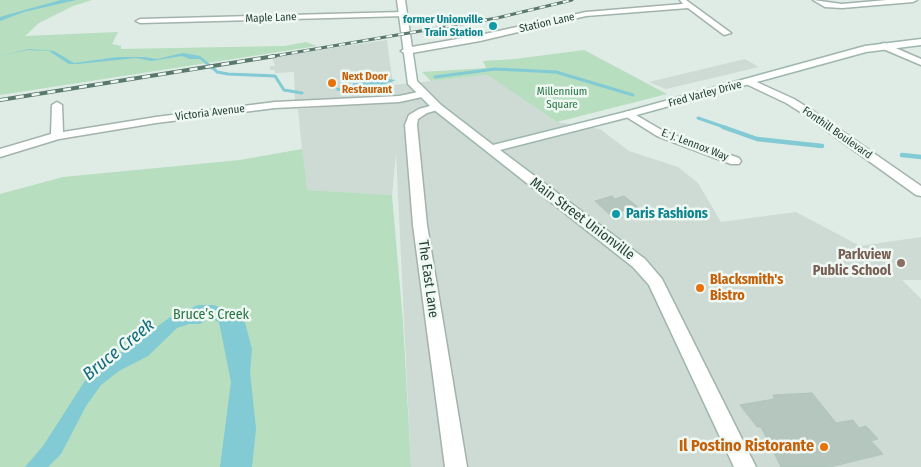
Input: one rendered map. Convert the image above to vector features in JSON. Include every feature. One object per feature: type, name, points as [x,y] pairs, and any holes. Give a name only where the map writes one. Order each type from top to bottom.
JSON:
[{"type":"street","name":"Main Street Unionville","points":[[400,0],[412,82],[430,100],[490,149],[639,263],[656,283],[745,467]]},
{"type":"street","points":[[682,0],[727,33]]},
{"type":"street","points":[[817,0],[828,5],[842,6],[871,2],[912,0]]},
{"type":"street","name":"Station Lane","points":[[406,51],[489,36],[586,14],[690,6]]},
{"type":"street","name":"Maple Lane","points":[[140,21],[402,14]]},
{"type":"street","name":"Fred Varley Drive","points":[[490,149],[884,46],[921,42]]},
{"type":"street","points":[[884,46],[921,62]]},
{"type":"street","name":"Fonthill Boulevard","points":[[750,82],[790,101],[806,111],[921,192]]},
{"type":"street","name":"Victoria Avenue","points":[[0,153],[57,136],[156,120],[275,105],[399,99],[430,100]]},
{"type":"street","name":"The East Lane","points":[[430,100],[423,111],[413,118],[411,125],[420,225],[456,467]]},
{"type":"street","points":[[57,105],[57,136]]},
{"type":"street","name":"E. J. Lennox Way","points":[[629,114],[661,134],[735,161]]},
{"type":"shaded area","points":[[387,40],[393,85],[489,75],[557,122],[600,129],[629,151],[678,167],[698,183],[721,222],[796,212],[860,246],[921,237],[921,280],[902,280],[921,299],[921,467],[411,467],[396,153],[392,195],[306,190],[298,109],[394,102],[394,96],[295,102],[294,72],[275,73],[275,70],[270,70],[270,66],[275,66],[272,57]]},
{"type":"shaded area","points":[[745,59],[759,67],[666,89],[649,82]]},
{"type":"green space","points":[[0,0],[92,0],[73,6],[39,23],[25,36],[118,32],[112,44],[121,46],[121,49],[284,46],[306,42],[317,46],[0,95]]},
{"type":"green space","name":"Millennium Square","points":[[584,50],[667,94],[557,122],[488,75],[431,81],[422,72],[486,68],[483,61]]},
{"type":"green space","name":"Bruce’s Creek","points":[[302,149],[307,190],[392,195],[403,322],[411,467],[0,467],[0,194],[63,177],[240,160]]},
{"type":"water","points":[[61,0],[76,0],[24,12],[0,21],[0,17]]},
{"type":"water","points":[[29,49],[54,51],[74,63],[118,57],[157,59],[183,53],[200,56],[216,69],[212,70],[200,59],[190,59],[182,56],[151,61],[136,58],[69,64],[49,51],[28,50],[0,56]]},
{"type":"water","points":[[388,79],[396,80],[380,86],[337,91],[336,88],[349,87],[354,83]]},
{"type":"water","points":[[198,305],[214,305],[244,319],[252,349],[250,372],[256,429],[252,467],[220,467],[231,382],[219,322],[210,318],[200,324],[189,324],[177,328],[148,356],[119,371],[101,385],[86,406],[61,454],[48,467],[25,467],[43,446],[92,370],[131,346],[169,318]]},
{"type":"building","name":"Paris Fashions","points":[[612,196],[615,199],[624,196],[638,207],[609,214],[595,201]]},
{"type":"building","name":"Il Postino Ristorante","points":[[812,393],[836,423],[853,420],[859,428],[866,426],[878,439],[871,441],[883,454],[830,467],[781,467],[761,427],[757,427],[740,405],[774,399],[773,395]]},
{"type":"waterway","points":[[214,69],[217,72],[228,74],[275,76],[284,90],[302,93]]},
{"type":"waterway","points":[[435,77],[495,69],[556,72],[633,95]]},
{"type":"waterway","points":[[698,118],[727,128]]},
{"type":"waterway","points":[[723,127],[757,139],[822,146]]},
{"type":"waterway","points":[[902,155],[921,157]]},
{"type":"railway","points":[[268,57],[497,18],[572,0]]},
{"type":"railway","points":[[0,100],[275,56]]},
{"type":"place","name":"former Unionville Train Station","points":[[493,26]]},
{"type":"place","name":"Next Door Restaurant","points":[[332,83]]},
{"type":"place","name":"Paris Fashions","points":[[616,214]]},
{"type":"place","name":"Parkview Public School","points":[[901,263]]},
{"type":"place","name":"Blacksmith's Bistro","points":[[700,288]]},
{"type":"place","name":"Il Postino Ristorante","points":[[824,447]]},
{"type":"water label","name":"Bruce Creek","points":[[119,350]]}]
